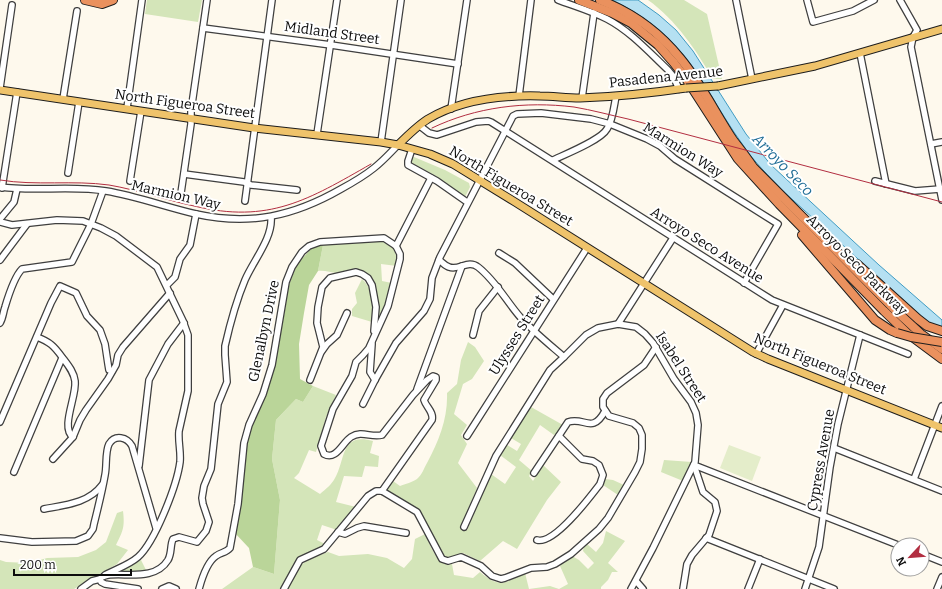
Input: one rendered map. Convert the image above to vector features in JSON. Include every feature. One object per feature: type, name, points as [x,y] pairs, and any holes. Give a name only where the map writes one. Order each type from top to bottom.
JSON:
[{"type":"highway","points":[[85,0],[102,4],[113,0]]},
{"type":"highway","points":[[102,0],[110,0]]},
{"type":"highway","name":"Arroyo Seco Parkway","points":[[578,0],[612,13],[631,23],[658,45],[683,74],[738,159],[792,217],[884,311],[907,333],[942,359]]},
{"type":"highway","name":"Arroyo Seco Parkway","points":[[600,0],[616,6],[637,18],[663,40],[680,58],[733,140],[754,167],[895,310],[922,334],[942,349]]},
{"type":"highway","points":[[791,205],[918,319],[928,326],[942,331]]},
{"type":"highway","points":[[792,217],[799,231],[868,312],[883,326],[897,333],[911,337],[942,342]]},
{"type":"main road","name":"Pasadena Avenue","points":[[398,145],[432,117],[451,108],[484,100],[519,96],[582,98],[616,96],[718,86],[815,66],[942,29]]},
{"type":"main road","name":"North Figueroa Street","points":[[0,89],[254,128],[380,142],[398,145],[441,159],[515,202],[756,354],[942,428]]},
{"type":"street","points":[[127,108],[142,0]]},
{"type":"street","points":[[181,193],[192,124],[190,111],[207,0]]},
{"type":"street","points":[[245,201],[272,0]]},
{"type":"street","points":[[317,134],[338,0]]},
{"type":"street","points":[[380,142],[401,0]]},
{"type":"street","points":[[451,108],[467,0]]},
{"type":"street","points":[[519,96],[531,0]]},
{"type":"street","points":[[558,0],[594,13],[618,25],[637,40],[673,76],[682,89]]},
{"type":"street","points":[[736,0],[752,79]]},
{"type":"street","points":[[807,0],[813,22],[853,11],[874,0]]},
{"type":"street","points":[[900,0],[917,30],[913,37],[911,47],[942,198]]},
{"type":"street","points":[[0,89],[12,5]]},
{"type":"street","points":[[63,99],[76,11]]},
{"type":"street","points":[[582,98],[594,13]]},
{"type":"street","name":"Midland Street","points":[[203,28],[458,64]]},
{"type":"street","points":[[860,53],[886,184]]},
{"type":"street","points":[[1,188],[17,92]]},
{"type":"street","points":[[553,160],[599,137],[605,132],[610,124],[616,96]]},
{"type":"street","points":[[68,173],[78,102]]},
{"type":"street","points":[[130,181],[141,111]]},
{"type":"street","name":"Marmion Way","points":[[363,404],[399,339],[424,311],[430,299],[432,278],[439,260],[467,202],[513,116],[541,113],[591,119],[610,124],[647,139],[660,146],[675,159],[778,224],[744,283]]},
{"type":"street","points":[[420,126],[429,133],[437,135],[476,122],[488,121],[505,131]]},
{"type":"street","name":"Arroyo Seco Avenue","points":[[505,131],[772,300],[908,354]]},
{"type":"street","points":[[931,144],[942,142]]},
{"type":"street","name":"Marmion Way","points":[[1,188],[81,188],[103,190],[196,214],[240,220],[271,217],[301,209],[329,196],[374,168],[398,145]]},
{"type":"street","points":[[412,149],[408,165],[432,178],[467,202]]},
{"type":"street","points":[[184,174],[251,185],[297,190]]},
{"type":"street","points":[[382,491],[432,420],[432,414],[424,400],[424,397],[436,380],[436,377],[433,376],[430,378],[416,391],[382,435],[357,434],[347,441],[335,454],[330,456],[324,454],[321,446],[334,409],[352,376],[356,362],[367,352],[388,306],[398,272],[400,259],[400,254],[396,246],[432,178]]},
{"type":"street","points":[[874,181],[915,191],[940,189]]},
{"type":"street","points":[[0,219],[14,202],[17,189]]},
{"type":"street","points":[[0,323],[11,290],[19,272],[22,269],[72,262],[92,224],[103,190]]},
{"type":"street","points":[[166,285],[175,276],[180,259],[190,245],[196,214]]},
{"type":"street","points":[[105,575],[144,574],[161,567],[170,556],[173,539],[179,536],[197,542],[208,530],[209,522],[202,498],[204,486],[211,468],[218,404],[227,382],[225,346],[246,279],[272,225],[271,217]]},
{"type":"street","points":[[0,222],[12,225],[57,220],[77,220],[92,224],[116,236],[157,267],[184,323],[188,336],[188,391],[178,438],[180,461],[175,486],[149,543],[138,556],[100,579],[92,581],[81,589]]},
{"type":"street","points":[[0,260],[27,224]]},
{"type":"street","name":"Glenalbyn Drive","points":[[199,589],[212,559],[219,554],[227,552],[230,548],[238,504],[244,443],[249,426],[263,394],[272,365],[284,289],[292,267],[308,246],[320,242],[379,238],[388,240],[396,246]]},
{"type":"street","points":[[618,324],[673,238]]},
{"type":"street","name":"Ulysses Street","points":[[467,436],[587,248]]},
{"type":"street","points":[[499,253],[515,263],[553,300]]},
{"type":"street","points":[[439,260],[450,268],[470,264],[476,265],[498,287],[513,308],[534,331],[564,357]]},
{"type":"street","points":[[416,391],[462,266]]},
{"type":"street","points":[[322,351],[322,343],[317,323],[318,307],[324,284],[333,276],[359,272],[371,282],[376,307],[370,372],[375,380]]},
{"type":"street","points":[[0,422],[51,303],[60,286],[76,293],[87,316],[100,330],[105,344],[109,370],[112,371]]},
{"type":"street","points":[[473,335],[480,311],[498,287]]},
{"type":"street","points":[[54,460],[73,437],[86,410],[106,383],[116,365],[118,355],[123,347],[170,293]]},
{"type":"street","points":[[756,354],[783,305]]},
{"type":"street","points":[[310,380],[322,351],[337,335],[347,313]]},
{"type":"street","points":[[140,474],[139,468],[148,384],[168,344],[184,323]]},
{"type":"street","name":"Isabel Street","points":[[464,527],[496,456],[550,370],[592,331],[604,326],[618,324],[630,325],[641,330],[650,338],[674,379],[691,402],[696,413],[698,425],[694,464],[657,542],[631,589]]},
{"type":"street","name":"Cypress Avenue","points":[[805,589],[819,547],[830,467],[838,424],[860,335]]},
{"type":"street","points":[[37,337],[49,342],[72,370],[75,386],[68,427],[70,436],[73,437]]},
{"type":"street","points":[[284,589],[300,560],[324,549],[368,496],[376,491],[382,491],[417,512],[442,559],[448,561],[461,557],[481,566],[492,576],[501,579],[531,568],[547,567],[571,554],[599,529],[608,518],[640,462],[642,434],[636,425],[612,418],[605,412],[602,403],[605,396],[644,365],[656,347]]},
{"type":"street","points":[[14,472],[62,358]]},
{"type":"street","points":[[914,479],[942,406]]},
{"type":"street","points":[[534,474],[568,422],[572,421],[587,424],[596,423],[605,412]]},
{"type":"street","points":[[537,540],[546,540],[575,516],[600,484],[602,478],[602,472],[599,465],[593,461],[582,459],[559,436]]},
{"type":"street","points":[[0,538],[32,542],[76,541],[84,539],[93,529],[103,483],[108,446],[112,441],[118,438],[125,438],[130,442],[156,528]]},
{"type":"street","points":[[834,448],[942,491]]},
{"type":"street","points":[[694,464],[890,542]]},
{"type":"street","points":[[683,589],[687,564],[695,551],[706,538],[714,520],[717,508],[714,502],[703,492],[694,464]]},
{"type":"street","points":[[44,509],[88,498],[96,492],[103,483]]},
{"type":"street","points":[[338,532],[345,534],[364,526],[406,533]]},
{"type":"street","points":[[706,538],[834,589]]},
{"type":"street","points":[[930,557],[942,562]]},
{"type":"street","points":[[748,589],[760,559]]},
{"type":"street","points":[[937,589],[942,577]]},
{"type":"street","points":[[100,579],[100,582],[105,584],[138,589]]},
{"type":"street","points":[[636,581],[643,589]]},
{"type":"street","points":[[162,589],[169,586],[176,589]]},
{"type":"green space","points":[[147,0],[202,0],[198,22],[145,14]]},
{"type":"green space","points":[[648,0],[684,0],[707,14],[722,79],[713,79],[685,36],[668,17]]},
{"type":"green space","points":[[414,157],[445,170],[469,183],[470,187],[465,197],[436,176],[410,162]]},
{"type":"green space","points":[[386,241],[393,249],[397,262],[397,266],[381,264],[382,281],[392,283],[386,304],[377,324],[376,291],[359,270],[343,273],[318,271],[323,245]]},
{"type":"green space","points":[[323,245],[318,271],[309,285],[299,344],[300,379],[313,386],[303,402],[296,399],[276,420],[272,459],[280,500],[274,574],[253,567],[249,548],[234,532],[245,451],[248,435],[271,378],[276,360],[287,290],[297,264],[312,248]]},
{"type":"green space","points":[[362,279],[369,289],[373,299],[372,322],[352,316],[352,309],[357,303],[355,293]]},
{"type":"green space","points":[[468,342],[475,347],[484,361],[472,379],[463,384],[454,414],[467,425],[461,435],[467,444],[458,463],[477,488],[461,527],[467,530],[491,474],[505,484],[516,467],[500,455],[507,445],[517,451],[521,444],[511,438],[531,407],[563,425],[559,433],[554,435],[540,425],[519,460],[532,471],[529,476],[533,481],[543,465],[561,482],[547,500],[517,549],[503,541],[480,561],[463,553],[447,558],[441,555],[414,508],[387,490],[393,481],[400,486],[415,480],[423,471],[439,438],[446,411],[447,393],[457,384],[461,360]]},
{"type":"green space","points":[[313,386],[336,395],[326,417],[316,452],[309,450],[299,473],[294,478],[320,494],[334,480],[349,444],[355,440],[362,439],[373,441],[370,453],[379,456],[378,467],[365,466],[362,477],[344,476],[336,502],[356,507],[337,530],[322,525],[317,540],[325,544],[295,563],[281,589],[222,589],[253,567],[274,574],[280,500],[272,459],[276,420],[296,399],[303,402]]},
{"type":"green space","points":[[729,445],[761,457],[752,481],[720,468]]},
{"type":"green space","points":[[664,460],[692,462],[683,481],[661,472]]},
{"type":"green space","points":[[605,479],[613,480],[624,485],[618,495],[603,485]]},
{"type":"green space","points":[[123,511],[123,529],[116,545],[128,550],[117,564],[74,589],[0,589],[0,560],[6,562],[29,563],[47,558],[78,557],[96,550],[106,542],[117,513]]},
{"type":"green space","points":[[606,531],[625,541],[608,563],[618,572],[612,572],[601,589],[559,589],[568,584],[560,566],[563,562],[572,556],[579,560],[588,569],[594,563],[583,551],[584,546],[587,544],[596,552],[603,543]]},
{"type":"green space","points":[[425,534],[438,558],[446,563],[452,564],[454,575],[473,578],[480,572],[492,580],[502,583],[512,580],[525,573],[529,589],[286,589],[299,566],[310,559],[328,552],[339,556],[368,554],[387,558],[404,568],[412,559],[415,539]]},
{"type":"green space","points":[[141,560],[147,572],[114,573]]},
{"type":"green space","points":[[550,586],[559,589],[529,589]]},
{"type":"water","name":"Arroyo Seco","points":[[612,0],[638,0],[659,15],[676,30],[693,51],[746,134],[771,165],[879,265],[942,320],[942,335],[783,191],[762,169],[734,132],[692,66],[672,42],[644,18]]},
{"type":"tram line","points":[[432,128],[466,115],[501,107],[519,105],[556,105],[574,107],[628,119],[942,202]]},
{"type":"tram line","points":[[0,180],[27,183],[82,183],[109,185],[194,206],[221,211],[244,212],[266,210],[307,198],[371,164]]}]
